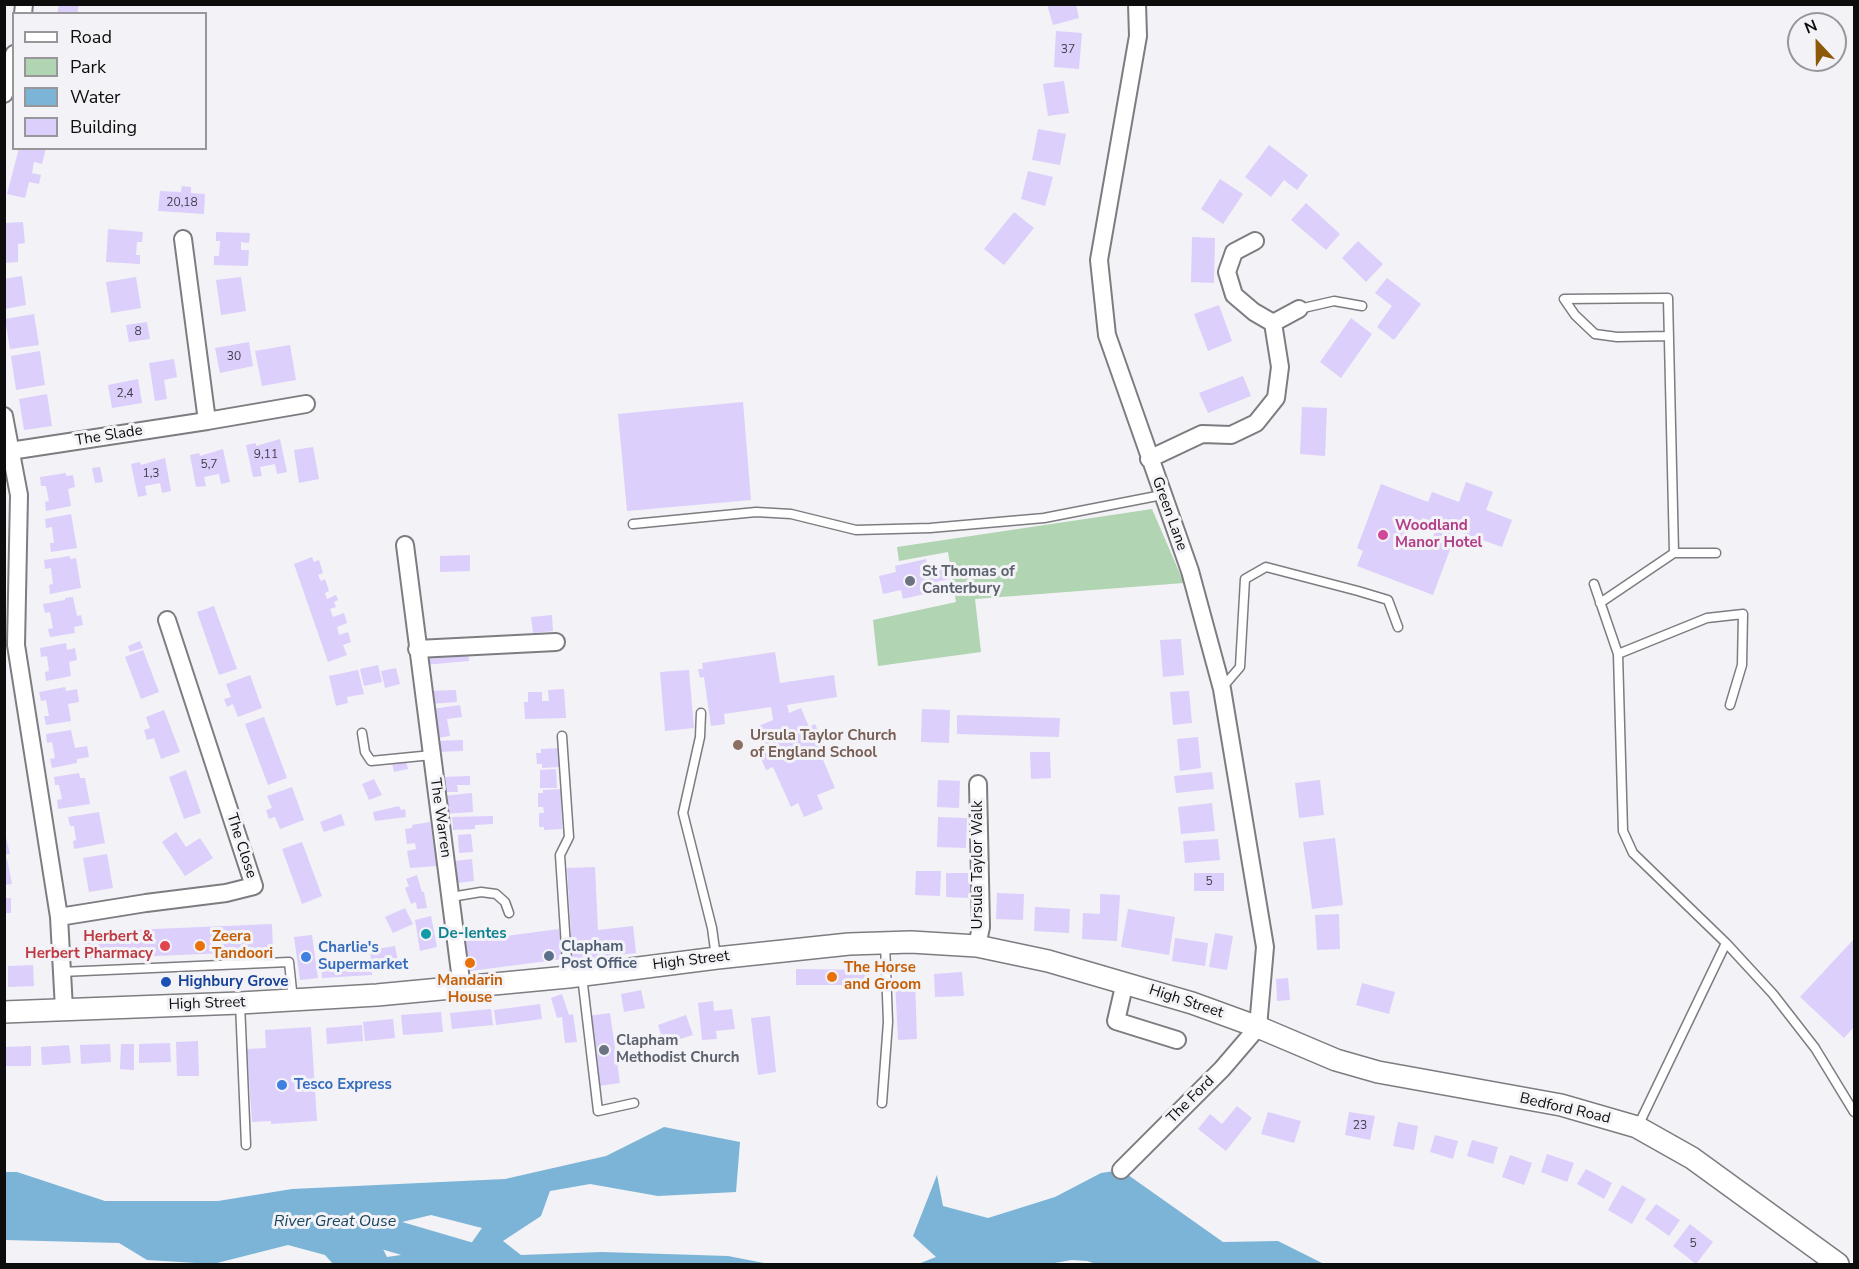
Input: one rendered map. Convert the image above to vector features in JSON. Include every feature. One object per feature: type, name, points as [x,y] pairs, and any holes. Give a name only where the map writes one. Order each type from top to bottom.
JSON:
[{"type":"street","name":"Green Lane","points":[[1137,4],[1138,36],[1099,260],[1107,336],[1190,571],[1222,689],[1265,947],[1258,1027]]},
{"type":"street","points":[[5,92],[12,62]]},
{"type":"street","points":[[183,239],[207,421]]},
{"type":"street","points":[[1255,241],[1234,252],[1227,272],[1234,295],[1254,312],[1273,323]]},
{"type":"street","points":[[1273,323],[1299,309]]},
{"type":"street","points":[[1149,459],[1202,434],[1231,435],[1256,423],[1276,398],[1280,367],[1273,323]]},
{"type":"street","name":"The Slade","points":[[10,451],[306,404]]},
{"type":"street","points":[[4,416],[19,495],[16,645],[59,917],[64,1009]]},
{"type":"street","name":"The Warren","points":[[405,544],[462,988]]},
{"type":"street","name":"The Close","points":[[59,917],[254,886],[167,620]]},
{"type":"street","points":[[417,649],[556,642]]},
{"type":"street","name":"Ursula Taylor Walk","points":[[977,946],[981,927],[978,784]]},
{"type":"street","name":"High Street","points":[[4,1012],[240,1003],[462,988],[796,948],[885,943],[943,943],[977,946],[1048,961],[1192,1002],[1258,1027]]},
{"type":"street","points":[[1125,982],[1116,1021],[1177,1040]]},
{"type":"street","name":"Bedford Road","points":[[1258,1027],[1336,1060],[1378,1072],[1561,1105],[1637,1127],[1692,1158],[1838,1264]]},
{"type":"street","name":"The Ford","points":[[1121,1170],[1222,1069],[1258,1027]]},
{"type":"lane","points":[[1669,336],[1617,337],[1595,333],[1575,315],[1564,299],[1668,298],[1669,336],[1674,553]]},
{"type":"lane","points":[[1299,309],[1334,302],[1362,306]]},
{"type":"lane","points":[[633,524],[756,512],[791,514],[856,530],[930,528],[1044,518],[1162,495]]},
{"type":"lane","points":[[1600,603],[1674,553],[1716,553]]},
{"type":"lane","points":[[1222,689],[1240,667],[1245,579],[1266,567],[1388,600],[1398,627]]},
{"type":"lane","points":[[1594,584],[1618,654],[1623,831],[1633,853],[1726,943],[1773,994],[1815,1048],[1854,1112]]},
{"type":"lane","points":[[1618,654],[1707,618],[1743,614],[1742,665],[1730,705]]},
{"type":"lane","points":[[701,713],[700,737],[683,813],[712,928],[717,958]]},
{"type":"lane","points":[[362,733],[365,752],[371,761],[432,754]]},
{"type":"lane","points":[[562,736],[568,837],[560,855],[575,976],[598,1111],[634,1103]]},
{"type":"lane","points":[[451,897],[481,892],[496,894],[506,902],[509,913]]},
{"type":"lane","points":[[882,1103],[888,1022],[885,943]]},
{"type":"lane","points":[[1637,1127],[1726,943]]},
{"type":"lane","points":[[61,972],[289,962],[293,1000]]},
{"type":"lane","points":[[240,1003],[246,1145]]},
{"type":"green space","points":[[1152,509],[1184,583],[975,599],[981,652],[878,666],[873,620],[956,602],[948,552],[899,561],[897,547]]},
{"type":"water","name":"River Great Ouse","points":[[664,1127],[740,1142],[736,1192],[658,1196],[590,1184],[550,1191],[541,1216],[503,1241],[521,1255],[602,1252],[728,1256],[769,1264],[333,1264],[325,1255],[288,1245],[213,1264],[147,1260],[119,1243],[5,1240],[5,1172],[17,1172],[105,1201],[218,1201],[292,1189],[505,1179],[606,1156]],"holes":[[[431,1215],[482,1228],[470,1245],[387,1257],[373,1229]]]},
{"type":"water","points":[[1121,1170],[1223,1242],[1278,1241],[1324,1264],[1096,1264],[1072,1260],[1049,1264],[918,1264],[936,1257],[913,1236],[937,1175],[943,1206],[988,1218],[1055,1197],[1101,1173]]},
{"type":"building","points":[[59,4],[79,4],[77,12],[57,12]]},
{"type":"building","points":[[1047,4],[1076,4],[1079,18],[1053,25]]},
{"type":"building","points":[[1056,31],[1082,33],[1079,69],[1054,67]]},
{"type":"building","points":[[1064,81],[1069,113],[1048,116],[1043,84]]},
{"type":"building","points":[[1038,129],[1066,134],[1060,165],[1032,160]]},
{"type":"building","points":[[1269,145],[1308,175],[1297,190],[1284,180],[1271,197],[1245,177]]},
{"type":"building","points":[[18,150],[46,150],[42,164],[34,162],[32,173],[41,175],[39,184],[29,182],[25,198],[7,194]]},
{"type":"building","points":[[1028,171],[1053,177],[1045,206],[1021,199]]},
{"type":"building","points":[[1220,179],[1243,194],[1223,224],[1201,209]]},
{"type":"building","points":[[182,186],[191,187],[191,193],[205,194],[204,214],[158,211],[160,191],[181,192]]},
{"type":"building","points":[[1306,203],[1340,234],[1326,250],[1291,220]]},
{"type":"building","points":[[1014,212],[1034,228],[1004,265],[984,249]]},
{"type":"building","points":[[23,222],[25,243],[18,244],[18,262],[4,263],[4,223]]},
{"type":"building","points":[[108,229],[143,232],[142,242],[137,242],[136,255],[140,255],[140,264],[106,262]]},
{"type":"building","points":[[216,232],[250,233],[249,243],[241,242],[241,250],[249,250],[248,266],[214,265],[214,256],[219,256],[220,241],[216,241]]},
{"type":"building","points":[[1192,237],[1215,238],[1214,283],[1191,282]]},
{"type":"building","points":[[1358,241],[1383,264],[1366,282],[1342,258]]},
{"type":"building","points":[[22,276],[26,305],[5,309],[4,279]]},
{"type":"building","points":[[136,277],[141,308],[111,313],[106,282]]},
{"type":"building","points":[[241,277],[246,311],[221,315],[216,280]]},
{"type":"building","points":[[1387,278],[1421,304],[1394,340],[1377,327],[1392,306],[1375,293]]},
{"type":"building","points":[[1219,305],[1232,341],[1208,351],[1194,314]]},
{"type":"building","points":[[34,314],[39,345],[10,349],[5,319]]},
{"type":"building","points":[[1351,318],[1372,334],[1341,378],[1320,362]]},
{"type":"building","points":[[147,322],[150,339],[129,342],[126,325]]},
{"type":"building","points":[[249,342],[253,366],[220,373],[215,348]]},
{"type":"building","points":[[290,345],[296,380],[262,386],[255,351]]},
{"type":"building","points":[[40,351],[45,385],[16,390],[11,356]]},
{"type":"building","points":[[174,359],[177,377],[164,380],[167,399],[155,401],[149,363]]},
{"type":"building","points":[[1243,376],[1251,396],[1208,413],[1199,393]]},
{"type":"building","points":[[138,379],[142,403],[112,408],[108,385]]},
{"type":"building","points":[[47,394],[52,426],[24,430],[19,399]]},
{"type":"building","points":[[743,402],[751,500],[627,511],[618,414]]},
{"type":"building","points":[[1302,407],[1327,408],[1325,456],[1300,454]]},
{"type":"building","points":[[280,439],[287,472],[277,474],[275,464],[260,467],[262,476],[253,477],[246,445],[256,443],[256,446]]},
{"type":"building","points":[[313,447],[319,479],[299,483],[294,450]]},
{"type":"building","points":[[223,449],[230,482],[221,484],[219,474],[204,477],[206,486],[196,487],[190,455],[199,453],[200,456]]},
{"type":"building","points":[[165,458],[171,491],[162,493],[160,483],[145,486],[147,495],[138,497],[131,464],[140,462],[141,465]]},
{"type":"building","points":[[100,467],[103,482],[95,483],[92,468]]},
{"type":"building","points":[[66,473],[66,476],[73,475],[75,487],[68,489],[71,506],[46,511],[45,502],[49,501],[46,486],[41,486],[40,477]]},
{"type":"building","name":"Woodland Manor Hotel","points":[[1466,482],[1493,492],[1486,510],[1512,520],[1502,547],[1457,531],[1433,595],[1357,566],[1363,551],[1357,548],[1381,484],[1428,502],[1432,492],[1459,502]],"holes":[[[1423,518],[1438,524],[1428,550],[1402,540],[1409,520],[1420,524]]]},
{"type":"building","points":[[71,514],[77,548],[51,552],[50,543],[54,543],[52,527],[46,528],[45,519]]},
{"type":"building","points":[[470,555],[470,571],[440,572],[440,556]]},
{"type":"building","points":[[70,556],[70,559],[76,558],[81,588],[50,594],[49,585],[53,584],[51,568],[45,569],[44,560]]},
{"type":"building","points":[[312,557],[314,562],[319,560],[323,573],[318,575],[321,581],[325,579],[329,591],[325,593],[327,599],[336,595],[338,600],[334,602],[336,607],[330,609],[333,617],[344,613],[347,623],[337,627],[339,635],[348,632],[351,642],[343,645],[347,655],[328,662],[294,564]]},
{"type":"building","name":"St Thomas of Canterbury","points":[[926,559],[928,569],[947,564],[950,579],[931,583],[933,592],[903,599],[901,590],[883,594],[879,576],[896,572],[895,566]]},
{"type":"building","points":[[73,597],[77,616],[81,615],[83,625],[74,627],[75,633],[50,637],[48,629],[53,628],[50,612],[45,613],[43,604]]},
{"type":"building","points":[[214,606],[237,669],[219,675],[197,612]]},
{"type":"building","points":[[552,615],[553,631],[533,633],[531,617]]},
{"type":"building","points":[[1181,639],[1184,675],[1163,677],[1160,640]]},
{"type":"building","points":[[140,641],[143,648],[130,652],[128,646]]},
{"type":"building","points":[[66,643],[67,650],[75,648],[77,660],[69,662],[71,676],[46,681],[45,672],[49,671],[47,656],[41,657],[40,648]]},
{"type":"building","points":[[143,650],[159,692],[141,699],[125,657]]},
{"type":"building","points":[[468,650],[469,661],[424,665],[423,654]]},
{"type":"building","points":[[775,652],[780,683],[834,675],[837,697],[787,705],[789,713],[801,708],[809,727],[815,724],[825,745],[818,748],[835,788],[817,795],[823,809],[804,817],[798,803],[791,807],[773,767],[766,770],[757,749],[764,746],[756,727],[773,720],[771,707],[724,714],[725,724],[711,726],[704,677],[700,678],[698,669],[703,669],[702,663]]},
{"type":"building","points":[[378,665],[382,682],[364,686],[360,669]]},
{"type":"building","points":[[396,668],[400,684],[385,688],[381,671]]},
{"type":"building","points":[[358,670],[364,694],[347,697],[348,703],[336,706],[329,676]]},
{"type":"building","points":[[689,670],[694,728],[665,731],[660,672]]},
{"type":"building","points":[[250,675],[262,708],[238,717],[233,704],[227,707],[224,699],[231,697],[226,684]]},
{"type":"building","points":[[65,687],[66,691],[77,689],[79,702],[68,704],[71,721],[46,725],[44,716],[49,716],[46,700],[41,701],[39,692]]},
{"type":"building","points":[[564,689],[566,718],[525,719],[524,702],[528,702],[528,692],[542,692],[542,701],[549,701],[548,690]]},
{"type":"building","points":[[456,690],[457,702],[430,704],[429,691]]},
{"type":"building","points":[[1189,691],[1192,723],[1173,725],[1170,692]]},
{"type":"building","points":[[460,705],[462,717],[447,719],[450,736],[437,738],[432,709]]},
{"type":"building","points":[[922,709],[950,710],[949,743],[921,742]]},
{"type":"building","points":[[164,710],[180,752],[161,759],[154,738],[147,740],[144,730],[150,728],[146,717]]},
{"type":"building","points":[[957,715],[1060,718],[1059,737],[957,734]]},
{"type":"building","points":[[264,717],[287,778],[268,785],[245,724]]},
{"type":"building","points":[[71,730],[75,748],[87,746],[89,757],[77,759],[77,763],[52,768],[50,759],[55,758],[52,742],[47,743],[46,734]]},
{"type":"building","points":[[1198,737],[1201,768],[1180,771],[1177,739]]},
{"type":"building","points":[[463,740],[463,751],[436,752],[435,741]]},
{"type":"building","points":[[560,748],[560,767],[542,768],[542,764],[537,764],[536,753],[541,753],[541,749]]},
{"type":"building","points":[[1030,752],[1050,752],[1051,778],[1031,779]]},
{"type":"building","points":[[406,760],[408,769],[394,772],[392,763]]},
{"type":"building","points":[[556,769],[557,788],[540,788],[540,770]]},
{"type":"building","points":[[186,770],[201,813],[184,819],[169,777]]},
{"type":"building","points":[[1212,772],[1214,789],[1176,793],[1174,776]]},
{"type":"building","points":[[79,773],[80,778],[85,778],[90,804],[58,809],[57,800],[62,799],[59,785],[55,785],[54,777]]},
{"type":"building","points":[[470,776],[470,785],[457,785],[458,792],[444,792],[443,777]]},
{"type":"building","points":[[374,779],[382,795],[369,800],[362,784]]},
{"type":"building","points":[[938,780],[960,781],[959,808],[937,807]]},
{"type":"building","points":[[1320,780],[1324,815],[1299,818],[1295,783]]},
{"type":"building","points":[[292,787],[304,820],[280,829],[275,817],[269,819],[266,810],[272,808],[267,796]]},
{"type":"building","points":[[561,789],[562,829],[544,830],[544,827],[539,827],[539,813],[544,813],[543,807],[538,807],[538,793],[543,793],[543,790]]},
{"type":"building","points":[[472,793],[473,812],[444,814],[443,796]]},
{"type":"building","points":[[1212,803],[1215,831],[1181,834],[1178,807]]},
{"type":"building","points":[[399,806],[401,810],[405,809],[406,817],[375,821],[373,812]]},
{"type":"building","points":[[99,812],[105,843],[74,849],[73,841],[76,840],[74,826],[70,826],[68,817]]},
{"type":"building","points":[[341,814],[345,825],[324,832],[320,822]]},
{"type":"building","points":[[493,816],[493,824],[475,825],[475,829],[453,830],[452,817]]},
{"type":"building","points":[[938,817],[967,818],[966,848],[937,847]]},
{"type":"building","points":[[430,822],[437,866],[410,868],[407,851],[416,849],[415,843],[407,844],[405,829],[412,828],[412,825]]},
{"type":"building","points":[[4,829],[10,854],[4,855]]},
{"type":"building","points":[[176,832],[186,847],[200,838],[213,858],[185,876],[162,842]]},
{"type":"building","points":[[471,834],[473,852],[459,853],[458,835]]},
{"type":"building","points":[[1335,838],[1343,905],[1312,909],[1303,842]]},
{"type":"building","points":[[1218,839],[1220,860],[1185,863],[1183,841]]},
{"type":"building","points":[[302,842],[322,896],[302,904],[282,849]]},
{"type":"building","points":[[107,854],[113,888],[89,892],[83,858]]},
{"type":"building","points":[[4,859],[7,859],[12,884],[4,885]]},
{"type":"building","points":[[472,859],[474,881],[457,883],[455,861]]},
{"type":"building","points":[[595,867],[598,930],[633,926],[636,953],[572,961],[567,868]]},
{"type":"building","points":[[916,871],[941,871],[940,896],[915,895]]},
{"type":"building","points":[[946,873],[971,873],[970,898],[946,897]]},
{"type":"building","points":[[1194,873],[1224,873],[1224,891],[1194,891]]},
{"type":"building","points":[[417,875],[427,908],[417,909],[416,902],[411,904],[405,888],[409,886],[406,879]]},
{"type":"building","points":[[997,893],[1024,894],[1023,920],[996,919]]},
{"type":"building","points":[[1100,894],[1120,895],[1117,941],[1082,939],[1083,913],[1100,914]]},
{"type":"building","points":[[4,898],[11,898],[11,913],[4,913]]},
{"type":"building","points":[[1035,907],[1070,909],[1069,933],[1034,931]]},
{"type":"building","points":[[405,908],[413,924],[393,933],[385,917]]},
{"type":"building","points":[[1128,909],[1175,917],[1169,955],[1121,947]]},
{"type":"building","points":[[1339,914],[1340,949],[1317,950],[1315,915]]},
{"type":"building","name":"De-Ientes","points":[[431,916],[437,947],[420,951],[415,920]]},
{"type":"building","points":[[272,924],[273,951],[85,959],[83,932]]},
{"type":"building","points":[[559,929],[563,959],[463,972],[460,942]]},
{"type":"building","points":[[1215,933],[1233,936],[1227,970],[1209,967]]},
{"type":"building","name":"Charlie's Supermarket","points":[[312,935],[318,978],[300,980],[294,937]]},
{"type":"building","points":[[1175,938],[1208,943],[1205,966],[1172,961]]},
{"type":"building","points":[[1854,939],[1854,1027],[1844,1038],[1800,997]]},
{"type":"building","points":[[395,946],[399,966],[374,971],[372,961],[372,975],[322,978],[321,963],[371,960],[370,950]]},
{"type":"building","points":[[33,965],[34,986],[8,987],[8,966]]},
{"type":"building","name":"The Horse and Groom","points":[[796,969],[869,970],[869,985],[796,985]]},
{"type":"building","points":[[962,972],[964,996],[935,997],[934,974]]},
{"type":"building","points":[[1288,978],[1290,1000],[1277,1001],[1276,979]]},
{"type":"building","points":[[915,979],[917,1039],[898,1040],[895,980]]},
{"type":"building","points":[[1362,983],[1395,992],[1389,1014],[1356,1005]]},
{"type":"building","points":[[641,990],[645,1008],[624,1012],[621,994]]},
{"type":"building","points":[[562,994],[569,1015],[573,1014],[577,1042],[565,1043],[562,1017],[557,1018],[551,998]]},
{"type":"building","points":[[713,1001],[714,1011],[732,1009],[735,1029],[716,1031],[717,1039],[702,1040],[698,1003]]},
{"type":"building","points":[[540,1004],[542,1019],[496,1025],[494,1010]]},
{"type":"building","points":[[491,1009],[493,1025],[452,1029],[450,1013]]},
{"type":"building","points":[[441,1012],[443,1032],[403,1035],[401,1015]]},
{"type":"building","name":"Clapham Methodist Church","points":[[610,1013],[620,1083],[599,1086],[588,1016]]},
{"type":"building","points":[[686,1015],[693,1035],[664,1044],[658,1025]]},
{"type":"building","points":[[770,1016],[776,1072],[758,1075],[751,1018]]},
{"type":"building","points":[[393,1019],[395,1038],[365,1041],[363,1022]]},
{"type":"building","points":[[362,1025],[363,1041],[327,1044],[326,1028]]},
{"type":"building","name":"Tesco Express","points":[[311,1027],[317,1121],[271,1124],[271,1121],[252,1122],[247,1049],[266,1048],[265,1030]]},
{"type":"building","points":[[198,1041],[199,1076],[177,1076],[176,1042]]},
{"type":"building","points":[[170,1043],[171,1062],[139,1063],[139,1044]]},
{"type":"building","points":[[110,1044],[111,1062],[81,1064],[80,1045]]},
{"type":"building","points":[[121,1044],[134,1044],[134,1070],[120,1069]]},
{"type":"building","points":[[69,1045],[71,1063],[42,1065],[41,1047]]},
{"type":"building","points":[[31,1046],[31,1066],[4,1066],[4,1047]]},
{"type":"building","points":[[1237,1106],[1252,1118],[1226,1151],[1198,1129],[1210,1114],[1222,1124]]},
{"type":"building","points":[[1268,1112],[1301,1121],[1294,1143],[1261,1134]]},
{"type":"building","points":[[1349,1112],[1375,1116],[1370,1140],[1345,1135]]},
{"type":"building","points":[[1398,1122],[1418,1126],[1414,1150],[1393,1146]]},
{"type":"building","points":[[1435,1135],[1458,1141],[1453,1159],[1430,1152]]},
{"type":"building","points":[[1472,1140],[1498,1147],[1493,1164],[1467,1156]]},
{"type":"building","points":[[1547,1154],[1574,1163],[1567,1182],[1541,1172]]},
{"type":"building","points":[[1510,1155],[1532,1163],[1524,1185],[1502,1177]]},
{"type":"building","points":[[1586,1169],[1612,1183],[1604,1199],[1577,1184]]},
{"type":"building","points":[[1622,1185],[1646,1199],[1632,1224],[1608,1210]]},
{"type":"building","points":[[1656,1204],[1680,1220],[1669,1236],[1645,1219]]},
{"type":"building","points":[[1690,1224],[1713,1242],[1696,1264],[1673,1246]]},
{"type":"waterway","name":"River Great Ouse","points":[[332,1218],[489,1264]]},
{"type":"place","name":"Woodland Manor Hotel","points":[[1383,535]]},
{"type":"place","name":"St Thomas of Canterbury","points":[[910,581]]},
{"type":"place","name":"Ursula Taylor Church of England School","points":[[738,745]]},
{"type":"place","name":"De-Ientes","points":[[426,934]]},
{"type":"place","name":"Herbert & Herbert Pharmacy","points":[[165,946]]},
{"type":"place","name":"Zeera Tandoori","points":[[200,946]]},
{"type":"place","name":"Clapham Post Office","points":[[549,956]]},
{"type":"place","name":"Charlie's Supermarket","points":[[306,957]]},
{"type":"place","name":"Mandarin House","points":[[470,963]]},
{"type":"place","name":"The Horse and Groom","points":[[832,977]]},
{"type":"place","name":"Highbury Grove","points":[[166,982]]},
{"type":"place","name":"Clapham Methodist Church","points":[[604,1050]]},
{"type":"place","name":"Tesco Express","points":[[282,1085]]}]
